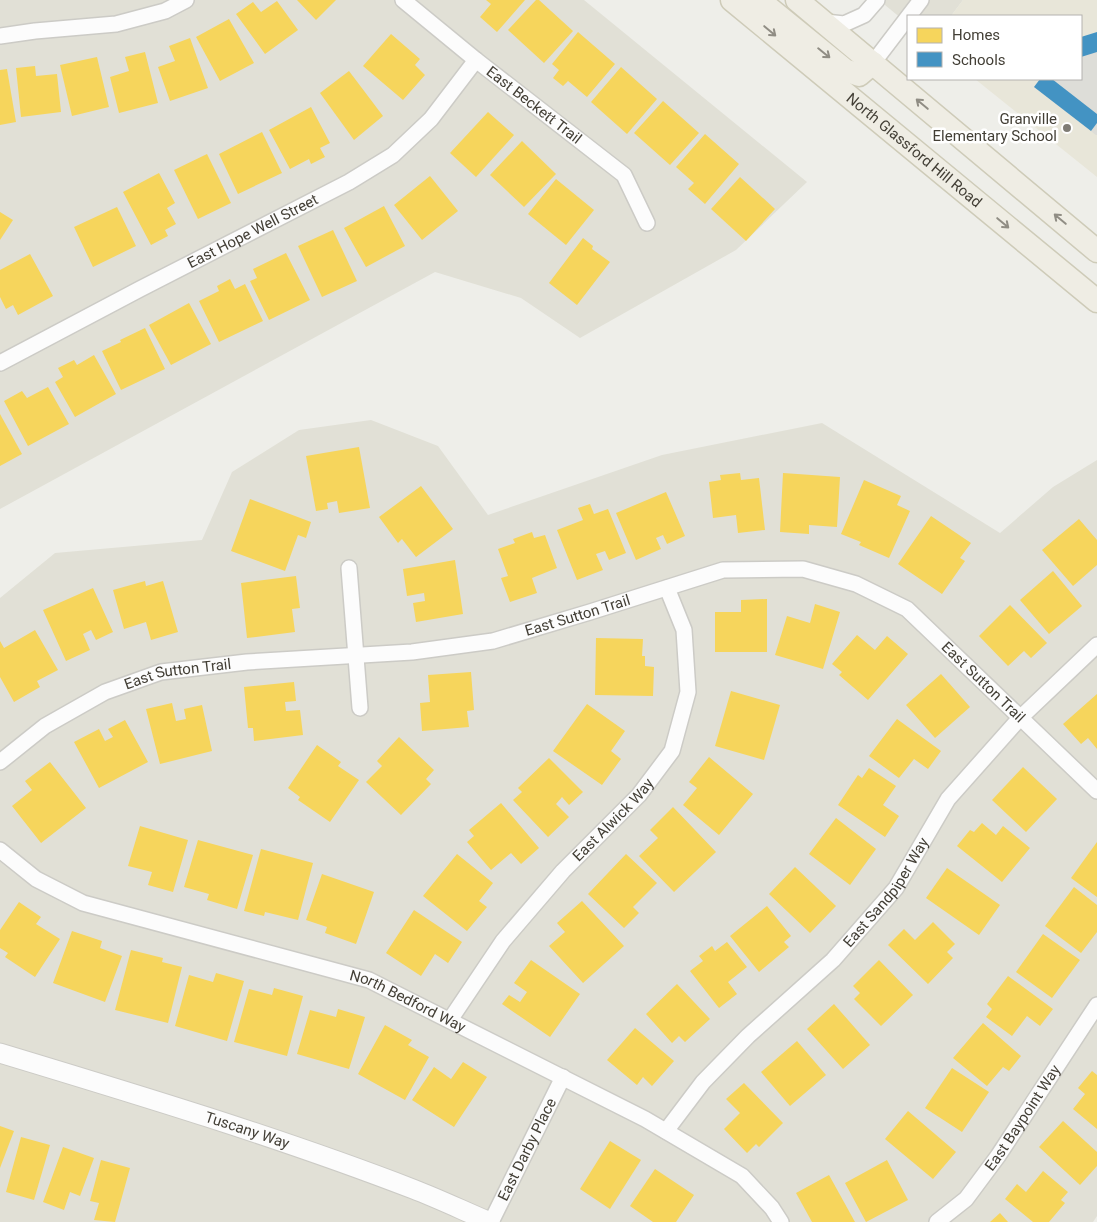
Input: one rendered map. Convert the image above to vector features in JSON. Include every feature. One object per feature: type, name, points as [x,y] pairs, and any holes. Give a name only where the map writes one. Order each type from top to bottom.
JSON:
[{"type":"main road","name":"North Glassford Hill Road","points":[[732,0],[1097,301]]},
{"type":"main road","points":[[759,0],[845,70],[859,75],[873,63]]},
{"type":"main road","points":[[797,0],[1097,251]]},
{"type":"street","points":[[0,36],[116,24],[165,12],[186,0]]},
{"type":"street","name":"East Beckett Trail","points":[[403,0],[476,60],[624,175],[647,223]]},
{"type":"street","points":[[824,22],[844,24],[864,15],[877,0]]},
{"type":"street","points":[[909,15],[920,0]]},
{"type":"street","points":[[873,63],[907,17]]},
{"type":"street","name":"East Hope Well Street","points":[[0,364],[140,289],[349,182],[393,155],[431,119],[476,60]]},
{"type":"street","points":[[349,568],[360,708]]},
{"type":"street","name":"East Sutton Trail","points":[[0,762],[45,726],[105,692],[161,672],[247,662],[412,652],[494,641],[722,570],[803,569],[856,584],[908,609],[1097,791]]},
{"type":"street","name":"East Alwick Way","points":[[450,1020],[503,941],[563,871],[639,795],[672,751],[688,692],[684,630],[667,588]]},
{"type":"street","name":"East Sandpiper Way","points":[[666,1131],[702,1082],[748,1036],[833,960],[896,888],[948,799],[1020,718],[1097,645]]},
{"type":"street","name":"North Bedford Way","points":[[0,850],[36,879],[83,903],[369,980],[666,1131],[742,1176],[772,1208],[781,1222]]},
{"type":"street","name":"East Baypoint Way","points":[[937,1222],[966,1199],[998,1156],[1097,1005]]},
{"type":"street","name":"Tuscany Way","points":[[0,1053],[299,1147],[414,1189],[490,1222]]},
{"type":"street","name":"East Darby Place","points":[[490,1222],[563,1077]]},
{"type":"shaded area","points":[[0,0],[584,0],[807,182],[736,250],[580,338],[521,298],[435,272],[0,509]]},
{"type":"shaded area","points":[[879,0],[963,0],[952,15],[907,15],[907,23]]},
{"type":"shaded area","name":"Granville Elementary School","points":[[963,0],[1097,0],[1097,177],[976,80],[1082,80],[1082,15],[952,15]]},
{"type":"shaded area","points":[[1097,42],[1097,135],[1034,87],[1039,80],[1082,80],[1082,46]]},
{"type":"shaded area","points":[[371,420],[438,446],[488,515],[662,455],[822,423],[1000,533],[1053,487],[1097,460],[1097,1216],[1093,1222],[0,1222],[0,598],[55,553],[202,540],[232,472],[299,430]]},
{"type":"building: Homes","points":[[297,0],[336,0],[316,20]]},
{"type":"building: Homes","points":[[486,0],[525,0],[497,32],[480,17],[491,4]]},
{"type":"building: Homes","points":[[536,0],[539,0],[573,31],[544,63],[508,30]]},
{"type":"building: Homes","points":[[277,1],[298,30],[265,54],[236,14],[253,2],[261,12]]},
{"type":"building: Homes","points":[[229,19],[254,63],[220,81],[196,37]]},
{"type":"building: Homes","points":[[578,32],[615,64],[587,97],[568,81],[563,86],[553,78],[559,70],[552,64]]},
{"type":"building: Homes","points":[[391,34],[420,59],[415,65],[425,75],[403,100],[363,66]]},
{"type":"building: Homes","points":[[190,38],[208,88],[170,101],[158,67],[175,61],[169,46]]},
{"type":"building: Homes","points":[[145,52],[158,103],[119,113],[110,77],[129,71],[125,57]]},
{"type":"building: Homes","points":[[97,57],[109,107],[72,116],[60,65]]},
{"type":"building: Homes","points":[[35,66],[36,76],[57,74],[61,112],[21,117],[16,68]]},
{"type":"building: Homes","points":[[621,67],[657,99],[627,134],[591,102]]},
{"type":"building: Homes","points":[[7,69],[16,122],[0,125],[0,70]]},
{"type":"building: Homes","points":[[349,71],[383,116],[354,140],[320,93]]},
{"type":"building: Homes","points":[[663,101],[699,133],[670,165],[634,133]]},
{"type":"building: Homes","points":[[311,107],[330,143],[320,148],[325,157],[311,164],[309,159],[290,169],[269,130]]},
{"type":"building: Homes","points":[[488,112],[514,135],[476,177],[450,153]]},
{"type":"building: Homes","points":[[262,132],[282,173],[238,194],[219,154]]},
{"type":"building: Homes","points":[[705,134],[739,164],[705,204],[688,189],[694,183],[676,167]]},
{"type":"building: Homes","points":[[522,141],[556,174],[524,207],[490,175]]},
{"type":"building: Homes","points":[[207,154],[231,203],[198,219],[174,170]]},
{"type":"building: Homes","points":[[159,173],[175,203],[167,208],[176,224],[165,230],[168,236],[151,245],[123,192]]},
{"type":"building: Homes","points":[[430,176],[458,211],[422,240],[394,205]]},
{"type":"building: Homes","points":[[740,177],[775,209],[746,241],[711,209]]},
{"type":"building: Homes","points":[[556,179],[594,210],[566,245],[528,214]]},
{"type":"building: Homes","points":[[384,206],[405,246],[366,267],[344,228]]},
{"type":"building: Homes","points":[[117,207],[136,246],[93,267],[74,227]]},
{"type":"building: Homes","points":[[0,212],[13,220],[0,240]]},
{"type":"building: Homes","points":[[333,230],[357,281],[322,297],[298,246]]},
{"type":"building: Homes","points":[[583,238],[593,246],[592,249],[610,262],[577,305],[549,283]]},
{"type":"building: Homes","points":[[286,253],[310,300],[269,320],[250,281],[257,278],[253,269]]},
{"type":"building: Homes","points":[[30,254],[53,296],[18,315],[13,305],[6,309],[0,297],[0,270]]},
{"type":"building: Homes","points":[[230,279],[235,289],[245,284],[263,321],[219,342],[199,301],[219,291],[217,286]]},
{"type":"building: Homes","points":[[189,303],[211,344],[171,365],[149,325]]},
{"type":"building: Homes","points":[[145,328],[165,369],[121,390],[102,351]]},
{"type":"building: Homes","points":[[94,355],[116,394],[75,417],[55,382],[63,377],[58,368],[74,360],[77,365]]},
{"type":"building: Homes","points":[[48,387],[69,424],[28,446],[4,401],[22,391],[27,398]]},
{"type":"building: Homes","points":[[0,414],[22,454],[0,466]]},
{"type":"building: Homes","points":[[359,447],[370,508],[339,513],[337,501],[327,503],[328,509],[316,511],[306,456]]},
{"type":"building: Homes","points":[[740,473],[741,480],[759,478],[765,530],[738,533],[736,515],[713,518],[709,482],[721,480],[720,475]]},
{"type":"building: Homes","points":[[783,473],[840,477],[837,527],[809,525],[809,534],[780,532]]},
{"type":"building: Homes","points":[[864,480],[901,496],[897,505],[910,511],[889,558],[859,545],[861,542],[841,534]]},
{"type":"building: Homes","points":[[421,486],[453,529],[416,557],[402,539],[398,543],[379,517]]},
{"type":"building: Homes","points":[[666,492],[685,536],[667,544],[663,535],[656,538],[661,549],[636,560],[616,513]]},
{"type":"building: Homes","points":[[250,499],[311,522],[306,538],[298,535],[285,571],[231,551]]},
{"type":"building: Homes","points":[[590,504],[594,514],[608,509],[626,553],[609,560],[605,551],[596,554],[603,570],[577,580],[557,530],[583,520],[578,508]]},
{"type":"building: Homes","points":[[931,516],[971,543],[960,558],[965,561],[942,594],[898,564]]},
{"type":"building: Homes","points":[[1079,519],[1097,540],[1097,565],[1073,586],[1042,550]]},
{"type":"building: Homes","points":[[532,532],[534,538],[545,535],[557,568],[532,578],[537,593],[510,602],[501,578],[508,576],[498,549],[515,543],[513,539]]},
{"type":"building: Homes","points":[[455,560],[463,614],[416,622],[413,603],[425,601],[424,593],[407,596],[403,569]]},
{"type":"building: Homes","points":[[1053,571],[1082,606],[1049,634],[1020,600]]},
{"type":"building: Homes","points":[[296,576],[300,608],[292,609],[295,632],[247,638],[241,583]]},
{"type":"building: Homes","points":[[145,581],[146,586],[163,581],[178,632],[151,640],[146,622],[124,629],[113,590]]},
{"type":"building: Homes","points":[[93,588],[113,632],[96,640],[91,630],[83,634],[90,650],[66,661],[43,610]]},
{"type":"building: Homes","points":[[767,599],[767,652],[715,652],[715,612],[741,612],[741,600]]},
{"type":"building: Homes","points":[[815,604],[840,612],[823,669],[775,655],[787,616],[810,623]]},
{"type":"building: Homes","points":[[1010,605],[1047,643],[1031,658],[1024,651],[1008,666],[979,636]]},
{"type":"building: Homes","points":[[35,630],[58,670],[37,681],[40,687],[14,702],[0,677],[0,641],[4,648]]},
{"type":"building: Homes","points":[[857,635],[875,650],[887,636],[908,654],[868,700],[839,675],[842,672],[832,664]]},
{"type":"building: Homes","points":[[596,638],[643,639],[642,656],[645,656],[645,666],[654,667],[653,696],[595,695]]},
{"type":"building: Homes","points":[[471,672],[474,710],[467,711],[469,727],[422,731],[420,703],[430,702],[428,675]]},
{"type":"building: Homes","points":[[941,674],[970,707],[935,738],[906,705]]},
{"type":"building: Homes","points":[[294,682],[296,701],[285,702],[286,711],[300,710],[303,735],[254,741],[253,728],[248,728],[244,687]]},
{"type":"building: Homes","points":[[731,691],[780,705],[764,760],[715,746]]},
{"type":"building: Homes","points":[[1097,694],[1097,749],[1088,738],[1081,744],[1063,724]]},
{"type":"building: Homes","points":[[172,703],[176,721],[186,719],[184,709],[202,705],[212,751],[160,764],[146,709]]},
{"type":"building: Homes","points":[[587,704],[625,731],[611,751],[621,759],[602,785],[553,751]]},
{"type":"building: Homes","points":[[897,719],[941,751],[928,769],[914,759],[899,778],[869,756]]},
{"type":"building: Homes","points":[[125,720],[148,762],[99,788],[74,742],[99,729],[105,741],[113,737],[108,729]]},
{"type":"building: Homes","points":[[399,737],[434,770],[426,779],[431,784],[401,815],[366,782],[382,766],[377,761]]},
{"type":"building: Homes","points":[[317,745],[341,762],[338,766],[359,780],[330,822],[298,800],[300,797],[288,788]]},
{"type":"building: Homes","points":[[709,757],[753,794],[719,835],[683,805],[697,788],[689,782]]},
{"type":"building: Homes","points":[[549,758],[583,792],[569,805],[562,797],[556,804],[569,817],[548,837],[513,800],[522,792],[518,788]]},
{"type":"building: Homes","points":[[50,762],[86,808],[41,843],[12,806],[32,790],[25,781]]},
{"type":"building: Homes","points":[[1023,767],[1057,799],[1026,832],[992,800]]},
{"type":"building: Homes","points":[[869,768],[896,786],[883,805],[899,816],[885,837],[838,805],[858,775],[862,778]]},
{"type":"building: Homes","points":[[501,803],[539,848],[521,864],[511,853],[491,870],[467,842],[474,836],[469,830]]},
{"type":"building: Homes","points":[[673,807],[716,852],[674,892],[639,856],[658,838],[650,830]]},
{"type":"building: Homes","points":[[836,818],[876,849],[850,885],[809,854]]},
{"type":"building: Homes","points":[[982,823],[996,835],[1003,826],[1030,848],[1002,882],[957,846],[970,830],[974,832]]},
{"type":"building: Homes","points":[[140,826],[188,840],[173,892],[148,885],[152,872],[128,866]]},
{"type":"building: Homes","points":[[198,840],[253,855],[237,909],[207,900],[209,894],[184,887]]},
{"type":"building: Homes","points":[[1097,842],[1097,897],[1071,878]]},
{"type":"building: Homes","points":[[261,849],[313,863],[298,920],[265,912],[264,916],[244,911]]},
{"type":"building: Homes","points":[[457,854],[493,883],[479,901],[487,907],[467,931],[423,896]]},
{"type":"building: Homes","points":[[626,854],[657,883],[633,907],[639,913],[624,928],[588,894]]},
{"type":"building: Homes","points":[[795,867],[836,906],[810,933],[769,894]]},
{"type":"building: Homes","points":[[947,868],[1000,905],[979,935],[926,898]]},
{"type":"building: Homes","points":[[322,874],[374,892],[356,944],[325,933],[327,927],[306,920]]},
{"type":"building: Homes","points":[[1074,887],[1097,905],[1097,932],[1081,953],[1045,926]]},
{"type":"building: Homes","points":[[582,901],[624,946],[583,983],[549,946],[565,932],[557,923]]},
{"type":"building: Homes","points":[[19,902],[41,917],[36,924],[60,939],[35,977],[5,957],[8,953],[0,948],[0,930]]},
{"type":"building: Homes","points":[[767,906],[791,936],[784,942],[789,947],[759,972],[730,936]]},
{"type":"building: Homes","points":[[414,910],[462,942],[448,963],[435,954],[421,976],[386,953]]},
{"type":"building: Homes","points":[[933,922],[955,944],[947,952],[953,958],[928,984],[888,945],[904,929],[915,940]]},
{"type":"building: Homes","points":[[72,931],[102,941],[100,948],[122,956],[105,1002],[53,983]]},
{"type":"building: Homes","points":[[1043,934],[1080,960],[1052,998],[1016,972]]},
{"type":"building: Homes","points":[[727,942],[747,967],[728,982],[737,994],[719,1008],[690,971],[703,961],[699,956],[712,946],[715,951]]},
{"type":"building: Homes","points":[[131,950],[163,958],[162,962],[182,967],[168,1023],[115,1010]]},
{"type":"building: Homes","points":[[531,960],[580,994],[550,1037],[502,1004],[509,995],[520,1002],[527,992],[514,983]]},
{"type":"building: Homes","points":[[879,960],[913,995],[881,1026],[854,999],[860,993],[853,986]]},
{"type":"building: Homes","points":[[216,973],[244,981],[227,1041],[175,1026],[189,975],[213,982]]},
{"type":"building: Homes","points":[[1008,976],[1053,1009],[1040,1026],[1027,1016],[1012,1036],[986,1017],[992,1009],[987,1004]]},
{"type":"building: Homes","points":[[677,984],[710,1019],[685,1042],[679,1036],[672,1043],[646,1014]]},
{"type":"building: Homes","points":[[274,988],[303,996],[287,1056],[234,1042],[249,989],[272,995]]},
{"type":"building: Homes","points":[[834,1004],[870,1045],[843,1069],[807,1029]]},
{"type":"building: Homes","points":[[338,1009],[365,1017],[349,1069],[297,1054],[310,1010],[336,1017]]},
{"type":"building: Homes","points":[[983,1023],[1021,1056],[1009,1071],[1003,1067],[987,1086],[953,1058]]},
{"type":"building: Homes","points":[[385,1025],[412,1040],[408,1045],[429,1057],[405,1100],[358,1074]]},
{"type":"building: Homes","points":[[635,1028],[674,1061],[652,1086],[643,1077],[637,1085],[607,1060]]},
{"type":"building: Homes","points":[[797,1041],[826,1075],[790,1106],[761,1072]]},
{"type":"building: Homes","points":[[463,1062],[487,1077],[454,1127],[412,1100],[434,1067],[451,1079]]},
{"type":"building: Homes","points":[[952,1068],[989,1092],[962,1132],[925,1108]]},
{"type":"building: Homes","points":[[1092,1071],[1097,1075],[1097,1129],[1073,1109],[1085,1094],[1078,1088]]},
{"type":"building: Homes","points":[[744,1083],[783,1123],[759,1147],[756,1144],[747,1153],[724,1129],[740,1113],[726,1099]]},
{"type":"building: Homes","points":[[908,1111],[956,1152],[933,1179],[885,1139]]},
{"type":"building: Homes","points":[[1063,1121],[1097,1152],[1097,1166],[1080,1185],[1039,1147]]},
{"type":"building: Homes","points":[[0,1126],[14,1131],[0,1168]]},
{"type":"building: Homes","points":[[21,1137],[50,1145],[34,1200],[6,1192]]},
{"type":"building: Homes","points":[[610,1141],[641,1160],[610,1209],[580,1189]]},
{"type":"building: Homes","points":[[63,1147],[94,1158],[80,1196],[70,1192],[64,1210],[43,1202]]},
{"type":"building: Homes","points":[[101,1160],[130,1168],[115,1222],[94,1220],[99,1203],[90,1201]]},
{"type":"building: Homes","points":[[887,1160],[908,1200],[866,1222],[845,1183]]},
{"type":"building: Homes","points":[[655,1169],[694,1195],[676,1222],[653,1222],[630,1206]]},
{"type":"building: Homes","points":[[1043,1171],[1068,1192],[1061,1200],[1065,1203],[1049,1222],[1033,1222],[1005,1199],[1017,1184],[1026,1192]]},
{"type":"building: Homes","points":[[829,1175],[855,1222],[812,1222],[796,1193]]},
{"type":"building: Homes","points":[[1000,1213],[1008,1222],[990,1222]]},
{"type":"building: Schools","points":[[1097,32],[1097,52],[1082,57],[1082,37]]},
{"type":"building: Schools","points":[[1039,80],[1053,80],[1097,114],[1097,123],[1091,131],[1034,87]]},
{"type":"place","name":"Granville Elementary School","points":[[1067,128]]}]
